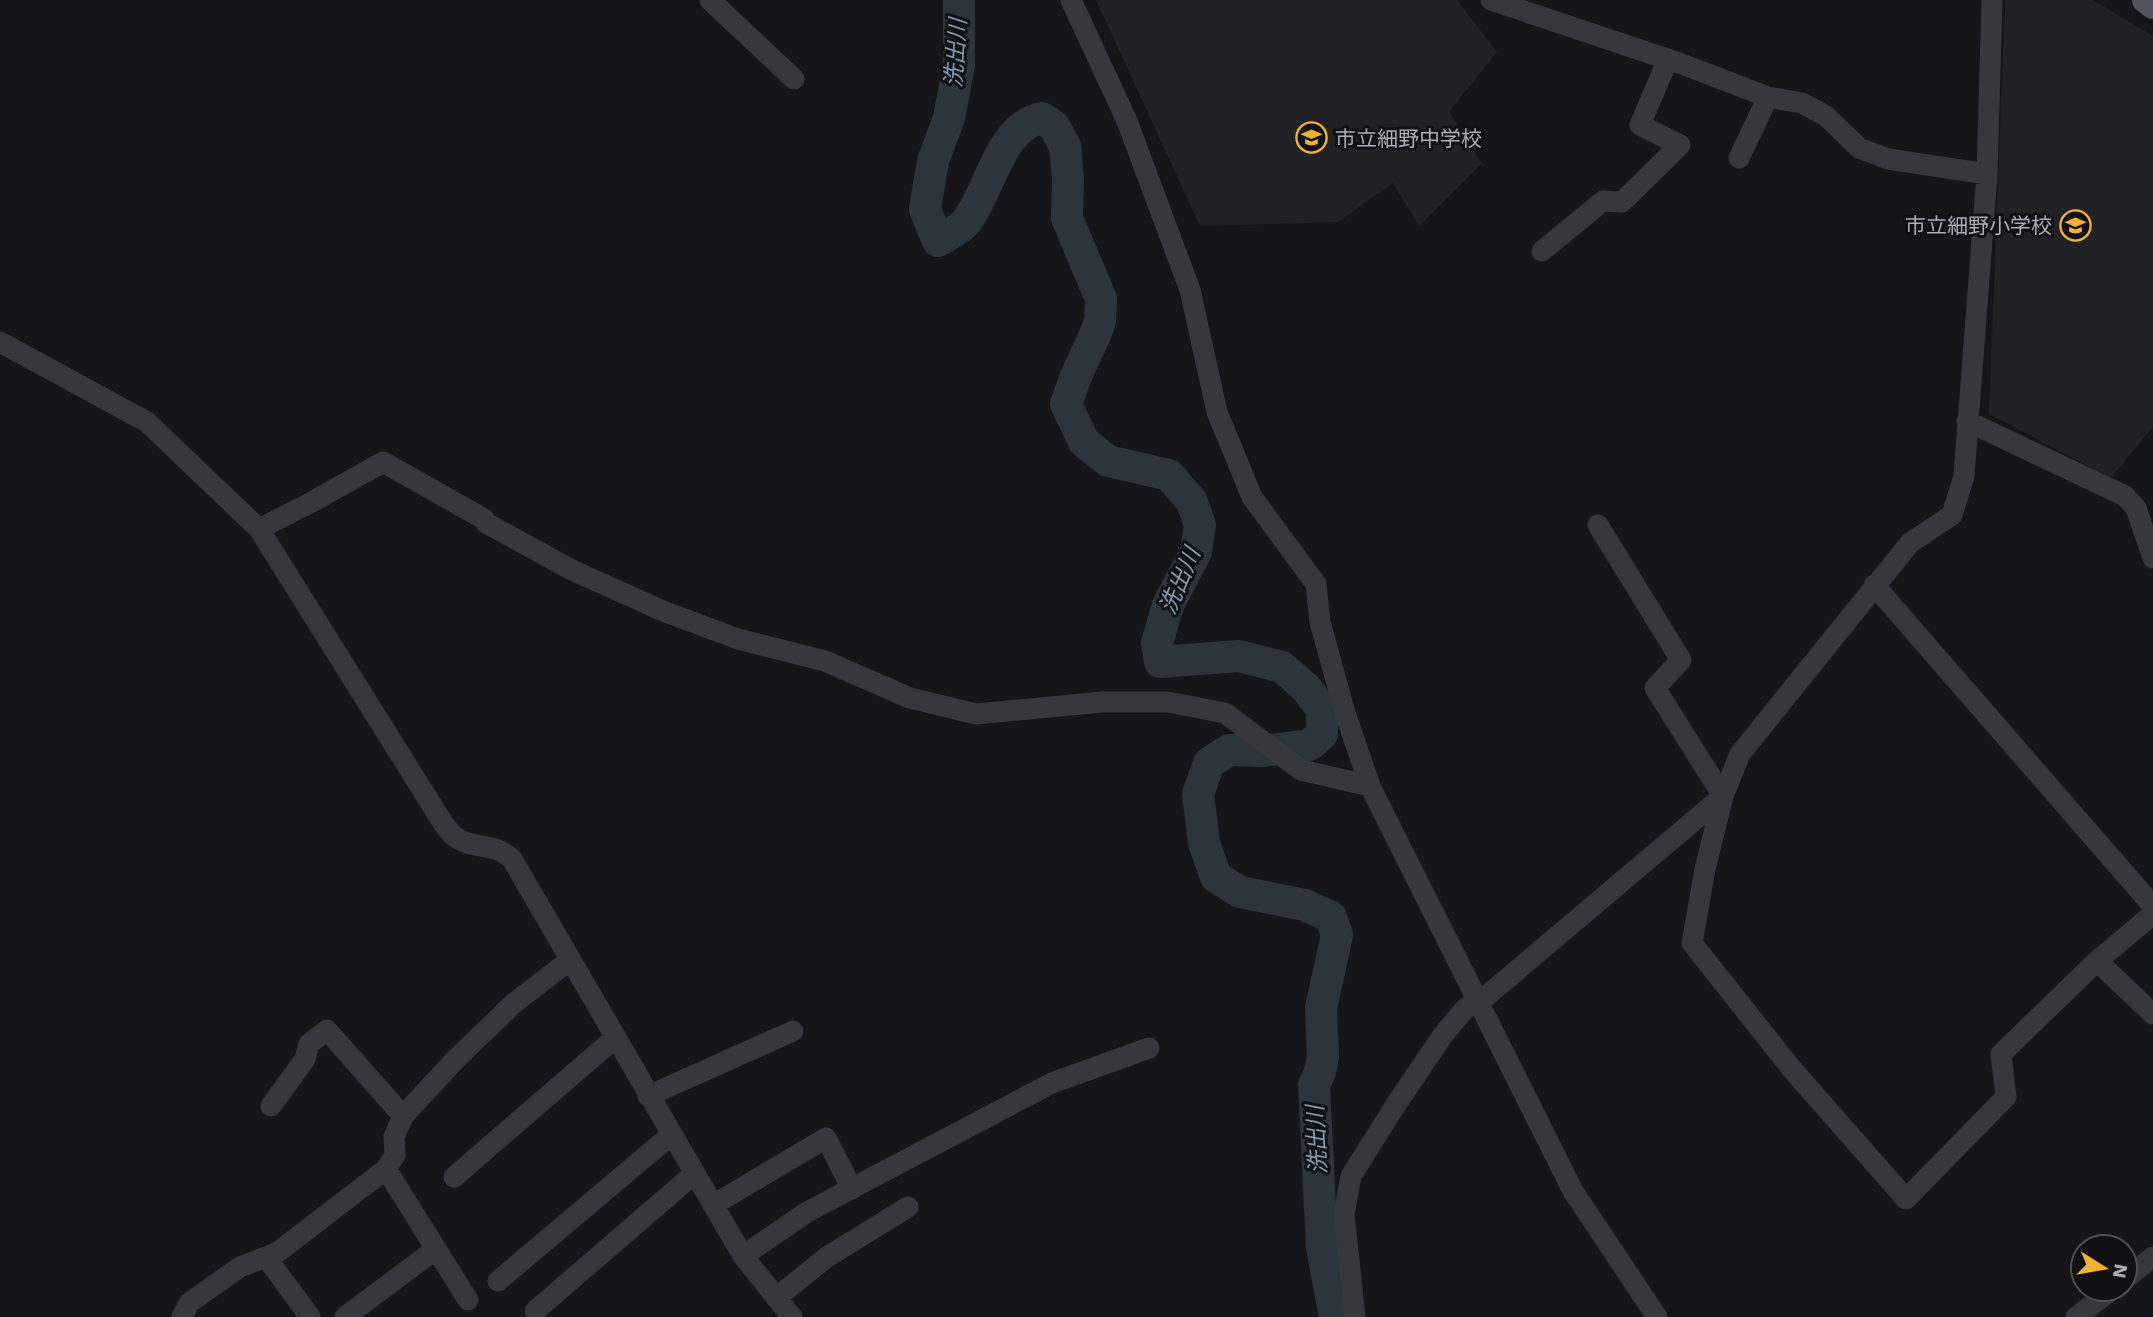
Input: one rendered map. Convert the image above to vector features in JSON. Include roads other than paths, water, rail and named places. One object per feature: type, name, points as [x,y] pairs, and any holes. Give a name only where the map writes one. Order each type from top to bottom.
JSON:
[{"type":"main road","points":[[2145,0],[2153,6]]},
{"type":"street","points":[[710,0],[794,79]]},
{"type":"street","points":[[1071,0],[1127,121],[1191,290],[1217,412],[1252,497],[1316,584],[1320,622],[1345,713],[1370,786],[1573,1191],[1657,1317]]},
{"type":"street","points":[[1492,0],[1668,59],[1768,97],[1802,103],[1826,116],[1859,149],[1888,159],[1987,174]]},
{"type":"street","points":[[1992,0],[1987,174],[1964,476],[1952,514],[1910,543],[1740,754],[1723,796],[1704,869],[1692,943],[1791,1068],[1906,1199],[2006,1097],[2001,1054],[2097,961],[2153,914]]},
{"type":"street","points":[[1542,251],[1603,201],[1622,202],[1680,145],[1640,125],[1668,59]]},
{"type":"street","points":[[1739,158],[1768,97]]},
{"type":"street","points":[[0,342],[147,422],[259,528],[443,823],[461,840],[502,850],[512,859],[743,1256],[792,1317]]},
{"type":"street","points":[[1967,421],[2125,496],[2136,508],[2153,558]]},
{"type":"street","points":[[259,528],[383,462],[572,570],[663,611],[738,639],[825,661],[910,698],[976,713],[1103,702],[1168,702],[1191,706],[1225,713],[1301,770],[1370,786]]},
{"type":"street","points":[[1598,525],[1681,660],[1655,688],[1723,796]]},
{"type":"street","points":[[1874,585],[2153,906]]},
{"type":"street","points":[[1355,1317],[1344,1214],[1351,1176],[1443,1035],[1476,1001],[1483,999],[1723,796]]},
{"type":"street","points":[[182,1317],[189,1303],[240,1267],[278,1252],[386,1169],[396,1155],[394,1137],[403,1115],[513,1004],[570,960]]},
{"type":"street","points":[[2097,961],[2153,1014]]},
{"type":"street","points":[[271,1106],[305,1059],[309,1044],[327,1030],[403,1115]]},
{"type":"street","points":[[648,1096],[793,1031]]},
{"type":"street","points":[[454,1177],[615,1038]]},
{"type":"street","points":[[743,1256],[807,1212],[1052,1083],[1149,1048]]},
{"type":"street","points":[[498,1281],[671,1135]]},
{"type":"street","points":[[713,1205],[826,1138],[852,1189]]},
{"type":"street","points":[[386,1169],[468,1300]]},
{"type":"street","points":[[535,1311],[694,1174]]},
{"type":"street","points":[[776,1298],[827,1257],[908,1207]]},
{"type":"street","points":[[345,1317],[436,1249]]},
{"type":"street","points":[[266,1257],[310,1317]]},
{"type":"street","points":[[2139,1268],[2153,1257]]},
{"type":"street","points":[[2083,1315],[2097,1303]]},
{"type":"waterway","name":"洗出川","points":[[959,0],[959,65],[949,118],[933,161],[925,209],[938,241],[966,222],[1015,133],[1042,118],[1054,126],[1065,146],[1067,218],[1101,299],[1100,321],[1066,404],[1084,442],[1108,461],[1169,475],[1192,502],[1200,525],[1196,552],[1168,605],[1157,643],[1160,662],[1239,656],[1282,667],[1306,688],[1322,709],[1322,734],[1310,745],[1263,751],[1229,750],[1209,763],[1198,794],[1204,843],[1216,877],[1240,892],[1305,905],[1331,917],[1337,935],[1321,1008],[1323,1057],[1314,1085],[1322,1248],[1335,1317]]},
{"type":"place","name":"市立細野中学校","points":[[1312,138]]},
{"type":"place","name":"市立細野小学校","points":[[2075,225]]}]
